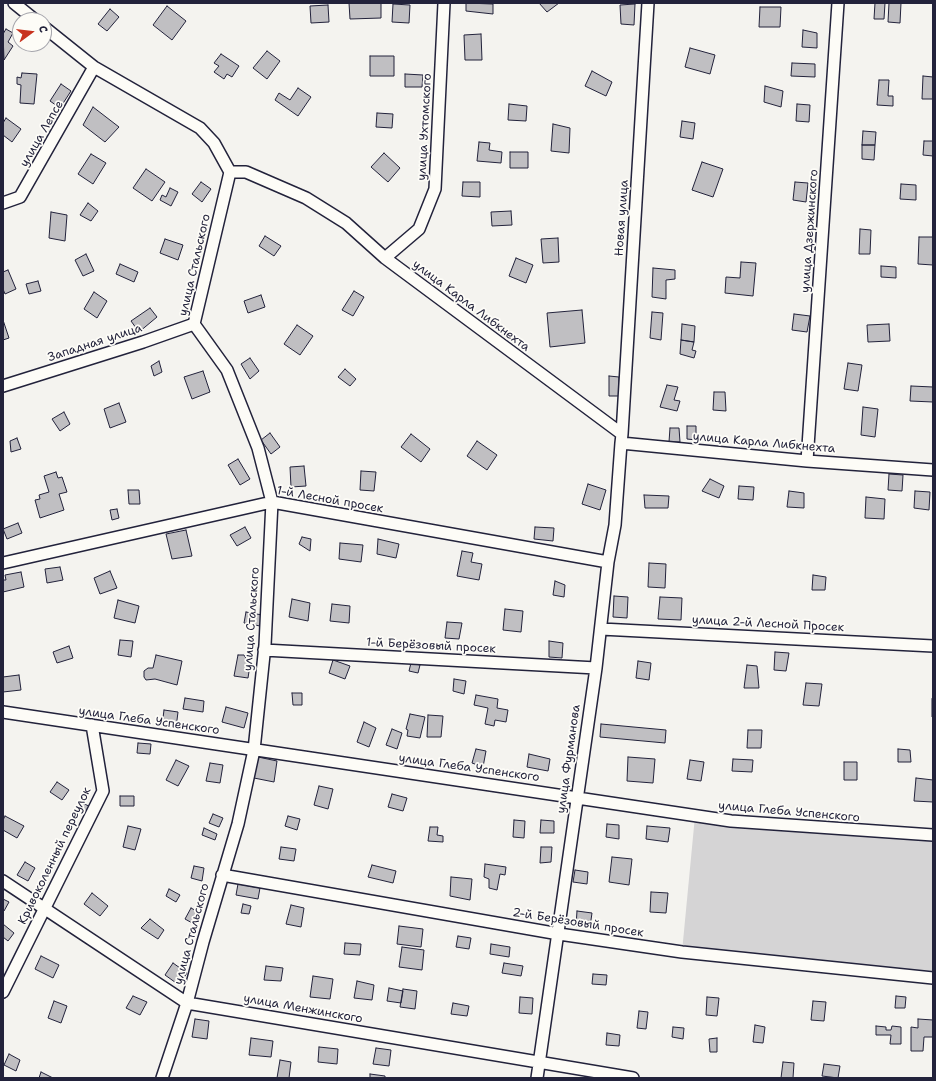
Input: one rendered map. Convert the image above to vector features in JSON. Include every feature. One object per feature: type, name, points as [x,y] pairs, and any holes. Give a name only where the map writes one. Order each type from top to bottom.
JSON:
[{"type":"street","points":[[14,3],[25,12]]},
{"type":"street","name":"улица Ухтомского","points":[[385,258],[419,230],[435,190],[444,3]]},
{"type":"street","name":"Новая улица","points":[[622,438],[648,3]]},
{"type":"street","name":"улица Дзержинского","points":[[807,461],[838,3]]},
{"type":"street","points":[[52,34],[94,68],[200,128],[214,143],[230,172]]},
{"type":"street","name":"улица Лепсе","points":[[3,203],[20,197],[94,68]]},
{"type":"street","name":"улица Карла Либкнехта","points":[[230,172],[246,172],[306,198],[346,223],[385,258],[622,438],[807,461],[933,470]]},
{"type":"street","name":"улица Стальского","points":[[162,1078],[188,1002],[222,875],[238,824],[254,750],[264,650],[272,502],[258,448],[227,370],[194,324],[230,172]]},
{"type":"street","name":"Западная улица","points":[[3,386],[143,342],[194,324]]},
{"type":"street","name":"улица Фурманова","points":[[537,1078],[596,668],[608,562],[615,525],[622,438]]},
{"type":"street","name":"1-й Лесной просек","points":[[3,563],[272,502],[608,562]]},
{"type":"street","name":"улица 2-й Лесной Просек","points":[[601,629],[933,646]]},
{"type":"street","name":"1-й Берёзовый просек","points":[[264,650],[596,668]]},
{"type":"street","name":"улица Глеба Успенского","points":[[3,712],[731,821],[933,836]]},
{"type":"street","name":"Кривоколенный переулок","points":[[3,992],[102,791],[92,725]]},
{"type":"street","name":"2-й Берёзовый просек","points":[[222,875],[558,934],[682,952],[933,978]]},
{"type":"street","name":"улица Менжинского","points":[[3,881],[188,1002],[633,1078]]},
{"type":"shaded area","points":[[695,816],[933,835],[933,978],[682,952]]},
{"type":"building","points":[[349,3],[381,3],[381,18],[350,19]]},
{"type":"building","points":[[466,3],[493,4],[493,14],[466,11]]},
{"type":"building","points":[[539,3],[559,3],[547,12]]},
{"type":"building","points":[[875,3],[885,3],[884,19],[874,19]]},
{"type":"building","points":[[889,3],[901,3],[900,23],[888,22]]},
{"type":"building","points":[[393,4],[410,5],[409,23],[392,22]]},
{"type":"building","points":[[635,4],[634,25],[621,24],[620,5]]},
{"type":"building","points":[[328,5],[329,22],[311,23],[310,6]]},
{"type":"building","points":[[167,6],[186,21],[172,40],[153,25]]},
{"type":"building","points":[[760,7],[781,7],[780,27],[759,27]]},
{"type":"building","points":[[110,9],[119,17],[107,31],[98,24]]},
{"type":"building","points":[[6,29],[12,32],[8,42],[12,45],[12,48],[4,60],[3,34]]},
{"type":"building","points":[[803,30],[817,33],[817,48],[802,47]]},
{"type":"building","points":[[481,34],[482,60],[465,60],[464,35]]},
{"type":"building","points":[[690,48],[715,55],[710,74],[685,67]]},
{"type":"building","points":[[267,51],[280,61],[267,79],[253,68]]},
{"type":"building","points":[[221,54],[239,66],[232,77],[227,74],[224,79],[214,72],[219,66],[214,63]]},
{"type":"building","points":[[370,56],[394,56],[394,76],[370,76]]},
{"type":"building","points":[[792,63],[815,64],[815,77],[791,76]]},
{"type":"building","points":[[592,71],[612,82],[606,96],[585,86]]},
{"type":"building","points":[[22,73],[37,74],[34,104],[20,103],[21,85],[17,84],[17,77],[21,78]]},
{"type":"building","points":[[405,74],[423,75],[422,87],[405,87]]},
{"type":"building","points":[[923,76],[933,77],[933,99],[922,99]]},
{"type":"building","points":[[879,80],[889,80],[888,96],[893,96],[893,106],[877,105]]},
{"type":"building","points":[[61,84],[71,91],[60,108],[50,101]]},
{"type":"building","points":[[765,86],[783,91],[781,107],[764,102]]},
{"type":"building","points":[[298,88],[311,97],[298,116],[275,100],[279,93],[290,100]]},
{"type":"building","points":[[509,104],[527,106],[526,121],[508,120]]},
{"type":"building","points":[[797,104],[810,105],[809,122],[796,121]]},
{"type":"building","points":[[93,107],[119,127],[105,142],[83,125]]},
{"type":"building","points":[[377,113],[393,114],[392,128],[376,127]]},
{"type":"building","points":[[6,118],[21,129],[12,142],[3,135],[3,123]]},
{"type":"building","points":[[682,121],[695,123],[693,139],[680,137]]},
{"type":"building","points":[[553,124],[570,128],[569,153],[551,151]]},
{"type":"building","points":[[863,131],[876,132],[875,145],[862,145]]},
{"type":"building","points":[[924,141],[933,141],[933,156],[923,155]]},
{"type":"building","points":[[479,142],[490,143],[489,150],[502,152],[501,163],[477,161]]},
{"type":"building","points":[[862,145],[875,145],[874,160],[862,159]]},
{"type":"building","points":[[510,152],[528,152],[528,168],[510,168]]},
{"type":"building","points":[[384,153],[400,168],[388,182],[371,167]]},
{"type":"building","points":[[91,154],[106,163],[93,184],[78,174]]},
{"type":"building","points":[[702,162],[723,169],[713,197],[692,190]]},
{"type":"building","points":[[146,169],[165,182],[152,201],[133,188]]},
{"type":"building","points":[[201,182],[211,189],[202,202],[192,194]]},
{"type":"building","points":[[463,182],[480,182],[480,197],[462,196]]},
{"type":"building","points":[[795,182],[808,183],[806,202],[793,200]]},
{"type":"building","points":[[901,184],[916,185],[916,200],[900,199]]},
{"type":"building","points":[[170,188],[178,192],[171,206],[160,200],[162,195],[166,197]]},
{"type":"building","points":[[88,203],[98,211],[91,221],[80,215]]},
{"type":"building","points":[[511,211],[512,225],[492,226],[491,212]]},
{"type":"building","points":[[51,212],[67,215],[65,241],[49,238]]},
{"type":"building","points":[[860,229],[871,230],[870,254],[859,254]]},
{"type":"building","points":[[265,236],[281,246],[274,256],[259,246]]},
{"type":"building","points":[[919,237],[933,237],[933,265],[918,264]]},
{"type":"building","points":[[558,238],[559,262],[543,263],[541,239]]},
{"type":"building","points":[[165,239],[183,245],[178,260],[160,253]]},
{"type":"building","points":[[86,254],[94,271],[83,276],[75,260]]},
{"type":"building","points":[[516,258],[533,265],[526,283],[509,276]]},
{"type":"building","points":[[741,262],[756,263],[753,296],[725,293],[726,277],[740,278]]},
{"type":"building","points":[[120,264],[138,272],[134,282],[116,274]]},
{"type":"building","points":[[881,266],[896,267],[896,278],[881,277]]},
{"type":"building","points":[[653,268],[675,270],[675,279],[666,280],[666,299],[652,297]]},
{"type":"building","points":[[8,270],[16,289],[5,294],[3,289],[3,272]]},
{"type":"building","points":[[38,281],[41,291],[29,294],[26,284]]},
{"type":"building","points":[[354,291],[364,297],[353,316],[342,310]]},
{"type":"building","points":[[94,292],[107,301],[97,318],[84,309]]},
{"type":"building","points":[[261,295],[265,307],[248,313],[244,301]]},
{"type":"building","points":[[150,308],[157,317],[139,332],[131,321]]},
{"type":"building","points":[[582,310],[585,343],[550,347],[547,313]]},
{"type":"building","points":[[652,312],[663,313],[661,340],[650,338]]},
{"type":"building","points":[[794,314],[810,316],[807,332],[792,330]]},
{"type":"building","points":[[3,320],[9,338],[3,340]]},
{"type":"building","points":[[682,324],[695,326],[694,342],[681,340]]},
{"type":"building","points":[[889,324],[890,341],[868,342],[867,325]]},
{"type":"building","points":[[297,325],[313,336],[300,355],[284,344]]},
{"type":"building","points":[[681,340],[694,342],[692,350],[696,351],[694,358],[680,354]]},
{"type":"building","points":[[250,358],[259,371],[250,379],[241,364]]},
{"type":"building","points":[[159,361],[162,372],[154,376],[151,366]]},
{"type":"building","points":[[848,363],[862,365],[858,391],[844,389]]},
{"type":"building","points":[[345,369],[356,379],[350,386],[338,377]]},
{"type":"building","points":[[203,371],[210,392],[192,399],[184,377]]},
{"type":"building","points":[[609,376],[619,377],[619,396],[609,396]]},
{"type":"building","points":[[667,385],[678,387],[674,400],[680,401],[677,411],[660,407]]},
{"type":"building","points":[[911,386],[933,387],[933,402],[910,401]]},
{"type":"building","points":[[714,392],[725,392],[726,411],[713,410]]},
{"type":"building","points":[[119,403],[126,422],[110,428],[104,409]]},
{"type":"building","points":[[863,407],[878,409],[875,437],[861,435]]},
{"type":"building","points":[[64,412],[70,424],[60,431],[52,419]]},
{"type":"building","points":[[687,426],[696,426],[696,440],[687,439]]},
{"type":"building","points":[[670,428],[679,428],[680,442],[669,442]]},
{"type":"building","points":[[270,433],[280,447],[271,454],[261,440]]},
{"type":"building","points":[[411,434],[430,449],[421,462],[401,447]]},
{"type":"building","points":[[17,438],[21,449],[11,452],[10,441]]},
{"type":"building","points":[[477,441],[497,455],[487,470],[467,456]]},
{"type":"building","points":[[238,459],[250,479],[240,485],[228,465]]},
{"type":"building","points":[[304,466],[306,486],[291,487],[290,467]]},
{"type":"building","points":[[361,471],[376,472],[374,491],[360,490]]},
{"type":"building","points":[[56,472],[58,478],[62,477],[67,492],[59,494],[64,510],[40,518],[35,500],[40,499],[39,495],[49,492],[44,476]]},
{"type":"building","points":[[889,474],[903,475],[902,491],[888,490]]},
{"type":"building","points":[[710,479],[724,486],[719,498],[702,491]]},
{"type":"building","points":[[588,484],[606,490],[600,510],[582,504]]},
{"type":"building","points":[[739,486],[754,487],[753,500],[738,499]]},
{"type":"building","points":[[128,490],[139,490],[140,504],[129,504]]},
{"type":"building","points":[[789,491],[804,493],[804,508],[787,507]]},
{"type":"building","points":[[915,491],[930,492],[929,510],[914,508]]},
{"type":"building","points":[[644,495],[669,496],[668,508],[645,508]]},
{"type":"building","points":[[866,497],[885,499],[884,519],[865,518]]},
{"type":"building","points":[[117,509],[119,518],[112,520],[110,510]]},
{"type":"building","points":[[18,523],[22,533],[7,539],[3,529]]},
{"type":"building","points":[[245,527],[251,538],[237,546],[230,535]]},
{"type":"building","points":[[535,527],[554,528],[553,541],[534,539]]},
{"type":"building","points":[[186,530],[192,556],[172,559],[166,534]]},
{"type":"building","points":[[302,537],[311,539],[310,551],[299,544]]},
{"type":"building","points":[[378,539],[399,544],[396,558],[377,554]]},
{"type":"building","points":[[340,543],[363,545],[361,562],[339,559]]},
{"type":"building","points":[[462,551],[473,553],[471,562],[482,564],[479,580],[457,576]]},
{"type":"building","points":[[649,563],[666,564],[665,588],[648,587]]},
{"type":"building","points":[[60,567],[63,580],[47,583],[45,569]]},
{"type":"building","points":[[110,571],[117,588],[100,594],[94,578]]},
{"type":"building","points":[[21,572],[24,587],[3,592],[3,580],[6,580],[5,575]]},
{"type":"building","points":[[813,575],[826,577],[825,590],[812,590]]},
{"type":"building","points":[[555,581],[565,585],[564,597],[553,595]]},
{"type":"building","points":[[614,596],[628,597],[627,618],[613,617]]},
{"type":"building","points":[[660,597],[682,598],[681,620],[658,619]]},
{"type":"building","points":[[292,599],[310,603],[308,621],[289,617]]},
{"type":"building","points":[[118,600],[139,606],[135,623],[114,618]]},
{"type":"building","points":[[332,604],[350,606],[349,623],[330,621]]},
{"type":"building","points":[[505,609],[523,611],[521,632],[503,630]]},
{"type":"building","points":[[246,612],[262,615],[260,626],[244,623]]},
{"type":"building","points":[[447,622],[462,623],[459,639],[445,638]]},
{"type":"building","points":[[120,640],[133,641],[131,657],[118,655]]},
{"type":"building","points":[[549,641],[563,643],[562,658],[549,657]]},
{"type":"building","points":[[69,646],[73,658],[57,663],[53,652]]},
{"type":"building","points":[[775,652],[789,653],[786,671],[774,670]]},
{"type":"building","points":[[156,655],[182,661],[177,685],[155,679],[146,680],[144,677],[144,671],[148,668],[153,668]]},
{"type":"building","points":[[238,655],[244,655],[250,665],[248,678],[234,676]]},
{"type":"building","points":[[333,660],[350,666],[345,679],[329,673]]},
{"type":"building","points":[[638,661],[651,663],[649,680],[636,678]]},
{"type":"building","points":[[411,663],[420,665],[418,673],[409,671]]},
{"type":"building","points":[[747,665],[757,666],[759,688],[744,688]]},
{"type":"building","points":[[19,675],[21,690],[3,692],[3,677]]},
{"type":"building","points":[[454,679],[466,681],[464,694],[453,691]]},
{"type":"building","points":[[806,683],[822,684],[819,706],[803,705]]},
{"type":"building","points":[[292,693],[302,693],[302,705],[293,705]]},
{"type":"building","points":[[476,695],[498,699],[497,708],[508,710],[506,722],[495,720],[494,726],[485,724],[488,708],[474,705]]},
{"type":"building","points":[[185,698],[204,701],[203,712],[183,709]]},
{"type":"building","points":[[932,699],[933,700],[933,717],[932,717]]},
{"type":"building","points":[[226,707],[248,713],[244,728],[222,722]]},
{"type":"building","points":[[164,710],[178,712],[176,728],[162,726]]},
{"type":"building","points":[[410,714],[425,717],[420,738],[407,736],[408,730],[406,729]]},
{"type":"building","points":[[428,715],[443,716],[441,737],[427,737]]},
{"type":"building","points":[[364,722],[376,728],[369,747],[357,742]]},
{"type":"building","points":[[601,724],[666,730],[665,743],[600,737]]},
{"type":"building","points":[[392,729],[402,733],[397,749],[386,745]]},
{"type":"building","points":[[748,730],[762,730],[761,748],[747,748]]},
{"type":"building","points":[[138,743],[151,744],[150,754],[137,753]]},
{"type":"building","points":[[476,749],[486,751],[483,767],[472,763]]},
{"type":"building","points":[[898,749],[910,750],[911,762],[898,762]]},
{"type":"building","points":[[529,754],[550,759],[548,771],[527,767]]},
{"type":"building","points":[[258,757],[277,761],[274,782],[254,778]]},
{"type":"building","points":[[628,757],[655,759],[653,783],[627,781]]},
{"type":"building","points":[[733,759],[753,760],[752,772],[732,771]]},
{"type":"building","points":[[176,760],[189,766],[178,786],[166,780]]},
{"type":"building","points":[[690,760],[704,762],[701,781],[687,779]]},
{"type":"building","points":[[844,762],[857,762],[857,780],[844,780]]},
{"type":"building","points":[[210,763],[223,765],[220,783],[206,781]]},
{"type":"building","points":[[916,778],[933,780],[933,802],[914,801]]},
{"type":"building","points":[[57,782],[69,790],[62,800],[50,792]]},
{"type":"building","points":[[319,786],[333,789],[328,809],[314,805]]},
{"type":"building","points":[[392,794],[407,798],[403,811],[388,807]]},
{"type":"building","points":[[120,796],[134,796],[134,806],[120,806]]},
{"type":"building","points":[[80,802],[91,807],[86,816],[76,811]]},
{"type":"building","points":[[213,814],[223,818],[219,827],[209,823]]},
{"type":"building","points":[[5,816],[24,826],[17,838],[3,830],[3,820]]},
{"type":"building","points":[[288,816],[300,819],[297,830],[285,826]]},
{"type":"building","points":[[514,820],[525,821],[524,838],[513,837]]},
{"type":"building","points":[[541,820],[554,821],[554,833],[540,833]]},
{"type":"building","points":[[607,824],[619,825],[619,839],[606,837]]},
{"type":"building","points":[[128,826],[141,829],[135,850],[123,847]]},
{"type":"building","points":[[647,826],[670,828],[668,842],[646,839]]},
{"type":"building","points":[[430,827],[438,827],[437,835],[443,836],[443,842],[428,841]]},
{"type":"building","points":[[204,828],[217,834],[215,840],[202,835]]},
{"type":"building","points":[[281,847],[296,849],[294,861],[279,859]]},
{"type":"building","points":[[541,847],[552,847],[551,862],[540,863]]},
{"type":"building","points":[[612,857],[632,859],[629,885],[609,882]]},
{"type":"building","points":[[25,862],[35,868],[28,881],[17,875]]},
{"type":"building","points":[[485,864],[506,867],[505,875],[500,874],[497,890],[489,888],[489,879],[484,877]]},
{"type":"building","points":[[372,865],[396,871],[393,883],[368,877]]},
{"type":"building","points":[[194,866],[204,868],[202,881],[191,878]]},
{"type":"building","points":[[575,870],[588,872],[587,884],[573,882]]},
{"type":"building","points":[[451,877],[472,879],[470,900],[450,896]]},
{"type":"building","points":[[238,884],[260,888],[258,899],[236,895]]},
{"type":"building","points":[[169,889],[180,895],[176,902],[166,896]]},
{"type":"building","points":[[651,892],[668,893],[666,913],[650,912]]},
{"type":"building","points":[[92,893],[108,906],[100,916],[84,904]]},
{"type":"building","points":[[3,899],[9,902],[4,911],[3,911]]},
{"type":"building","points":[[243,904],[251,906],[249,914],[241,913]]},
{"type":"building","points":[[291,905],[304,908],[301,927],[286,924]]},
{"type":"building","points":[[191,908],[200,913],[194,924],[185,919]]},
{"type":"building","points":[[577,911],[592,913],[590,927],[576,926]]},
{"type":"building","points":[[150,919],[164,930],[158,939],[141,928]]},
{"type":"building","points":[[3,924],[14,933],[8,941],[3,937]]},
{"type":"building","points":[[399,926],[423,929],[421,947],[397,944]]},
{"type":"building","points":[[458,936],[471,938],[469,949],[456,947]]},
{"type":"building","points":[[345,943],[361,944],[360,955],[344,954]]},
{"type":"building","points":[[491,944],[510,947],[509,957],[490,954]]},
{"type":"building","points":[[402,947],[424,950],[422,970],[399,967]]},
{"type":"building","points":[[41,956],[59,965],[53,978],[35,969]]},
{"type":"building","points":[[173,963],[187,973],[179,985],[165,975]]},
{"type":"building","points":[[504,963],[523,966],[521,976],[502,973]]},
{"type":"building","points":[[266,966],[283,968],[281,981],[264,980]]},
{"type":"building","points":[[593,974],[607,975],[606,985],[592,984]]},
{"type":"building","points":[[313,976],[333,979],[330,999],[310,997]]},
{"type":"building","points":[[357,981],[374,985],[372,1000],[354,998]]},
{"type":"building","points":[[389,988],[403,991],[401,1003],[387,1001]]},
{"type":"building","points":[[403,989],[417,991],[415,1009],[400,1007]]},
{"type":"building","points":[[133,996],[147,1002],[140,1015],[126,1008]]},
{"type":"building","points":[[896,996],[906,997],[905,1008],[895,1008]]},
{"type":"building","points":[[520,997],[533,998],[532,1014],[519,1013]]},
{"type":"building","points":[[707,997],[719,998],[717,1016],[706,1015]]},
{"type":"building","points":[[54,1001],[67,1006],[61,1023],[48,1018]]},
{"type":"building","points":[[813,1001],[826,1002],[824,1021],[811,1020]]},
{"type":"building","points":[[453,1003],[469,1006],[467,1016],[451,1014]]},
{"type":"building","points":[[639,1011],[648,1012],[646,1029],[637,1028]]},
{"type":"building","points":[[195,1019],[209,1021],[207,1039],[192,1037]]},
{"type":"building","points":[[918,1019],[933,1020],[933,1037],[924,1037],[923,1051],[911,1051],[911,1027],[918,1028]]},
{"type":"building","points":[[755,1025],[765,1027],[763,1043],[753,1042]]},
{"type":"building","points":[[876,1026],[886,1027],[886,1030],[891,1030],[892,1026],[901,1027],[901,1044],[890,1044],[891,1035],[876,1035]]},
{"type":"building","points":[[673,1027],[684,1028],[683,1039],[672,1037]]},
{"type":"building","points":[[607,1033],[620,1035],[619,1046],[606,1045]]},
{"type":"building","points":[[251,1038],[273,1041],[271,1057],[249,1055]]},
{"type":"building","points":[[717,1038],[717,1052],[710,1052],[709,1039]]},
{"type":"building","points":[[319,1047],[338,1049],[337,1064],[318,1062]]},
{"type":"building","points":[[376,1048],[391,1050],[389,1066],[373,1064]]},
{"type":"building","points":[[9,1054],[20,1060],[16,1071],[4,1065]]},
{"type":"building","points":[[280,1060],[291,1062],[289,1078],[277,1078]]},
{"type":"building","points":[[783,1062],[794,1063],[793,1078],[781,1078]]},
{"type":"building","points":[[824,1064],[840,1066],[838,1078],[822,1076]]},
{"type":"building","points":[[41,1072],[53,1078],[39,1078]]},
{"type":"building","points":[[370,1074],[385,1076],[385,1078],[370,1078]]}]
